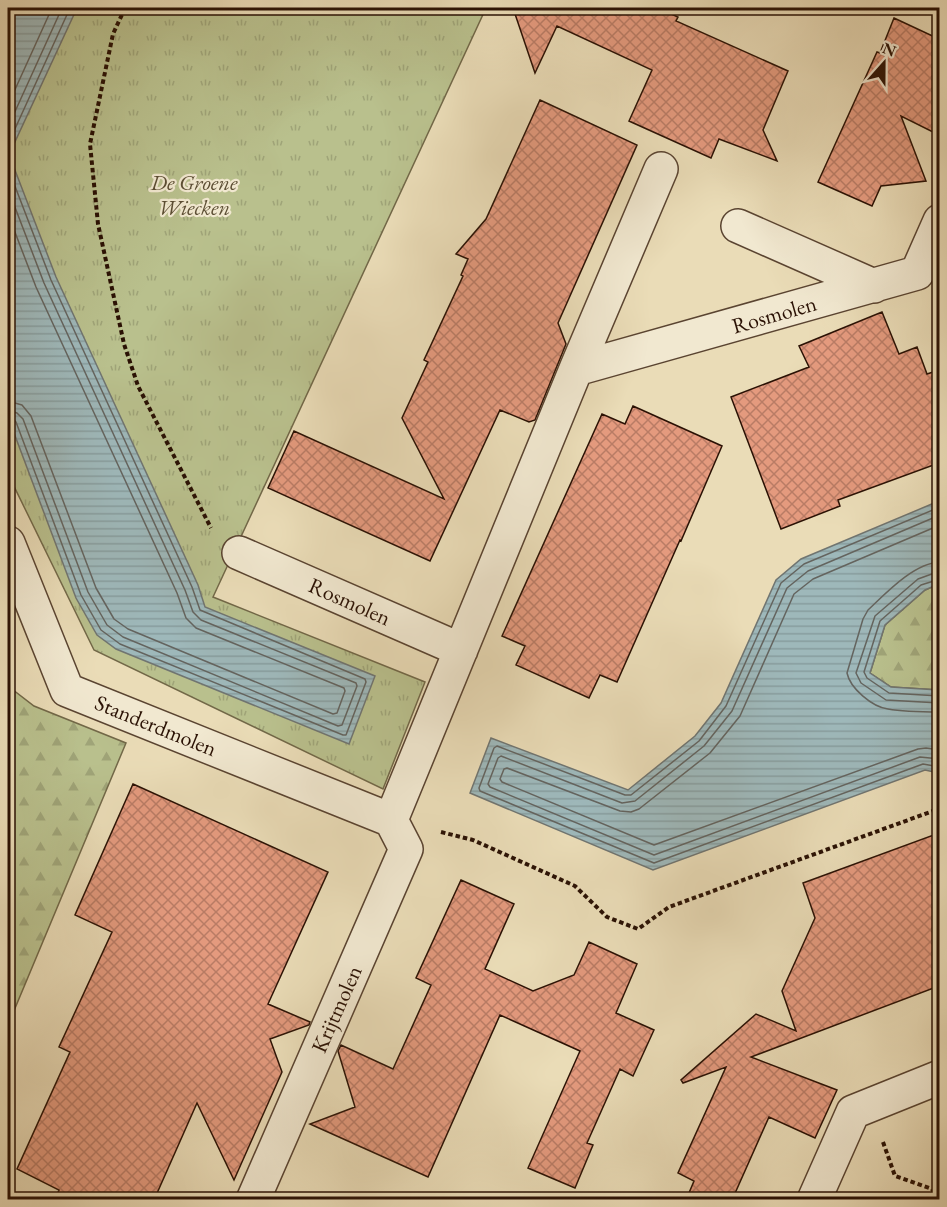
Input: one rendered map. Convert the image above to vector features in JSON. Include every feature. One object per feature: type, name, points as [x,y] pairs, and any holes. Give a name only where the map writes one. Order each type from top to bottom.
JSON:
[{"type":"street","points":[[391,820],[576,369],[661,169]]},
{"type":"street","name":"Rosmolen","points":[[576,369],[917,273],[939,221]]},
{"type":"street","points":[[738,226],[874,286]]},
{"type":"street","name":"Standerdmolen","points":[[8,543],[67,690],[391,820]]},
{"type":"street","name":"Rosmolen","points":[[239,553],[461,650]]},
{"type":"street","name":"Krijtmolen","points":[[252,1200],[406,849],[391,820]]},
{"type":"street","points":[[814,1200],[853,1112],[939,1077]]},
{"type":"path","points":[[125,8],[113,34],[90,144],[100,235],[124,344],[138,386],[213,531],[230,549],[239,553]]},
{"type":"path","points":[[434,831],[473,840],[574,886],[607,917],[638,929],[669,907],[933,811],[939,814]]},
{"type":"path","points":[[870,1104],[895,1176],[932,1189],[937,1200]]},
{"type":"green space","name":"De Groene Wiecken","points":[[8,8],[486,8],[213,597],[425,682],[383,789],[94,650],[8,474]]},
{"type":"green space","points":[[939,584],[939,690],[891,687],[870,673],[885,625],[925,590]]},
{"type":"green space","points":[[8,686],[34,706],[126,743],[8,1025]]},
{"type":"water","points":[[8,8],[77,8],[14,144],[13,165],[56,277],[198,585],[205,607],[375,676],[349,744],[116,649],[97,635],[76,598],[8,417]]},
{"type":"water","points":[[939,501],[939,584],[925,590],[885,625],[870,673],[891,687],[939,690],[939,773],[925,770],[653,870],[470,793],[491,738],[628,790],[695,736],[721,703],[776,580],[801,559]]},
{"type":"building","points":[[513,8],[658,8],[678,17],[676,21],[788,71],[763,130],[777,161],[719,139],[711,158],[629,121],[652,70],[557,26],[535,73]]},
{"type":"building","points":[[894,18],[939,39],[939,135],[901,116],[926,181],[881,186],[872,206],[818,182],[877,52],[880,53]]},
{"type":"building","points":[[540,100],[637,145],[558,323],[566,344],[535,420],[529,422],[500,410],[430,561],[268,488],[294,431],[444,499],[402,418],[428,362],[424,360],[463,276],[461,275],[468,259],[456,254],[486,219]]},
{"type":"building","points":[[882,312],[899,354],[917,347],[927,374],[939,370],[939,463],[838,500],[840,506],[781,529],[731,397],[809,367],[799,346]]},
{"type":"building","points":[[633,406],[722,446],[617,682],[600,675],[589,698],[516,665],[525,646],[502,636],[602,414],[625,424]]},
{"type":"building","points":[[133,784],[328,872],[268,1004],[310,1022],[309,1025],[270,1039],[282,1072],[234,1180],[197,1103],[154,1200],[55,1200],[59,1190],[17,1169],[70,1052],[59,1047],[112,932],[75,915]]},
{"type":"building","points":[[939,833],[939,986],[751,1057],[837,1090],[815,1138],[769,1117],[732,1200],[686,1200],[694,1181],[678,1173],[726,1067],[683,1083],[681,1080],[756,1014],[796,1031],[782,991],[815,918],[803,883]]},
{"type":"building","points":[[461,880],[514,904],[485,969],[533,991],[574,975],[589,942],[637,964],[616,1013],[654,1030],[633,1076],[620,1069],[587,1143],[593,1145],[575,1188],[528,1168],[580,1051],[500,1015],[428,1177],[310,1124],[355,1107],[338,1051],[341,1045],[393,1069],[431,985],[416,978]]}]
